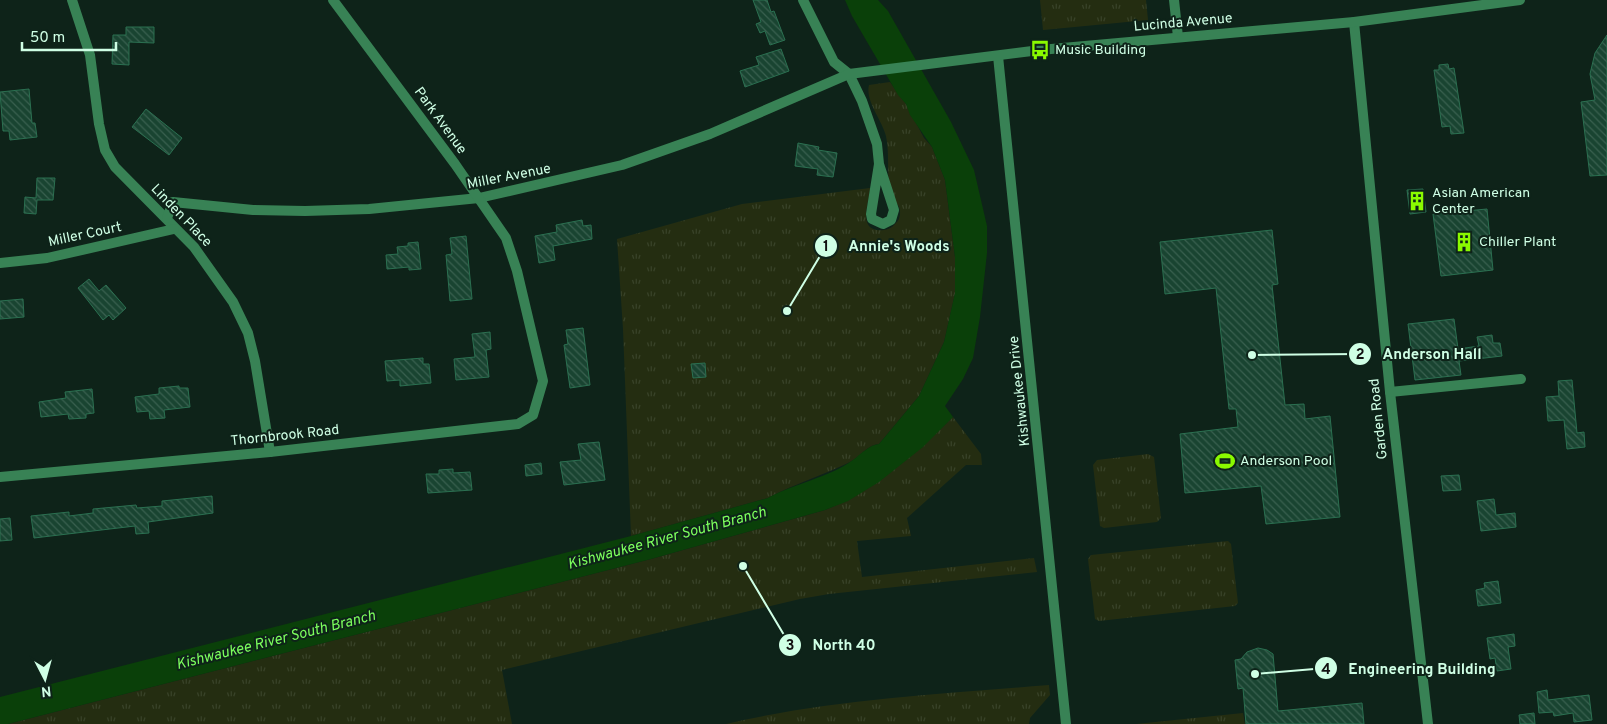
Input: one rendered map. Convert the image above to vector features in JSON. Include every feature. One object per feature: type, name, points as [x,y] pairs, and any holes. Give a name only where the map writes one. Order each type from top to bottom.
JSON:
[{"type":"street","name":"Linden Place","points":[[72,0],[90,55],[99,124],[105,150],[120,172],[167,218],[174,229],[181,232],[190,242],[234,302],[248,334],[270,452]]},
{"type":"street","name":"Park Avenue","points":[[334,0],[480,198],[506,238],[517,271],[543,381]]},
{"type":"street","points":[[804,0],[834,62],[849,74],[871,124],[879,164],[894,210],[892,220],[882,224],[872,219],[871,214],[879,164]]},
{"type":"street","points":[[1174,0],[1178,37]]},
{"type":"street","name":"Lucinda Avenue","points":[[849,74],[1178,37],[1354,22],[1520,0]]},
{"type":"street","name":"Garden Road","points":[[1354,22],[1390,392],[1428,724]]},
{"type":"street","name":"Kishwaukee Drive","points":[[998,56],[1046,511],[1066,724]]},
{"type":"street","name":"Miller Avenue","points":[[167,218],[173,202],[253,210],[370,209],[480,198],[539,186],[631,162],[710,134],[849,74]]},
{"type":"street","name":"Miller Court","points":[[0,263],[47,258],[174,229]]},
{"type":"street","points":[[1390,392],[1521,378]]},
{"type":"street","name":"Thornbrook Road","points":[[0,477],[270,452],[518,424],[533,415],[543,381]]},
{"type":"green space","points":[[1040,0],[1146,0],[1148,20],[1043,30]]},
{"type":"green space","points":[[890,82],[906,104],[924,138],[932,147],[945,180],[955,257],[955,294],[944,342],[919,396],[879,444],[867,449],[850,462],[768,498],[631,536],[623,329],[617,239],[742,204],[870,188],[866,215],[870,227],[875,230],[891,228],[899,219],[900,210],[891,194],[886,136],[868,91],[869,85]]},
{"type":"green space","points":[[953,417],[981,454],[982,465],[966,465],[907,518],[911,536],[857,541],[862,577],[1034,558],[1037,572],[829,594],[800,599],[502,670],[512,724],[8,724],[651,559],[825,510],[860,493],[877,482],[909,457]]},
{"type":"green space","points":[[1148,454],[1154,457],[1161,518],[1157,522],[1104,528],[1100,526],[1093,465],[1097,460]]},
{"type":"green space","points":[[1228,541],[1231,544],[1238,603],[1235,606],[1099,621],[1095,619],[1088,559],[1091,555]]},
{"type":"green space","points":[[1049,685],[1050,695],[1030,718],[1029,724],[726,724],[846,703]]},
{"type":"green space","points":[[1243,713],[1245,724],[1136,724]]},
{"type":"water","name":"Kishwaukee River South Branch","points":[[845,0],[878,0],[888,11],[951,122],[974,170],[987,226],[987,253],[980,317],[973,358],[963,379],[945,406],[953,417],[923,447],[879,482],[848,501],[825,510],[651,559],[8,724],[0,724],[0,697],[631,536],[768,498],[833,471],[853,460],[868,448],[879,444],[919,396],[944,342],[955,293],[955,257],[945,180],[932,147],[910,115],[906,104],[898,95],[852,16]]},
{"type":"building","points":[[753,0],[767,0],[771,12],[774,11],[785,40],[770,45],[765,31],[760,33],[756,24],[761,22]]},
{"type":"building","points":[[126,27],[154,27],[154,43],[129,42],[129,65],[112,64],[113,35],[126,35]]},
{"type":"building","points":[[1607,35],[1607,175],[1590,176],[1581,102],[1595,100],[1590,74],[1595,53]]},
{"type":"building","points":[[781,49],[789,71],[745,87],[740,71],[759,65],[756,57]]},
{"type":"building","points":[[1448,64],[1449,69],[1454,68],[1464,133],[1451,134],[1450,126],[1442,127],[1434,70],[1439,70],[1439,65]]},
{"type":"building","points":[[29,89],[32,123],[35,123],[37,137],[10,140],[9,131],[3,131],[0,92]]},
{"type":"building","points":[[146,109],[182,138],[169,155],[132,127]]},
{"type":"building","points":[[798,143],[819,147],[818,150],[837,153],[833,177],[817,175],[818,169],[795,166]]},
{"type":"building","points":[[37,178],[55,178],[53,200],[37,200],[36,214],[24,213],[25,197],[36,198]]},
{"type":"building","name":"Asian American Center","points":[[1423,189],[1426,212],[1410,214],[1407,190]]},
{"type":"building","name":"Chiller Plant","points":[[1487,209],[1493,270],[1441,276],[1433,214]]},
{"type":"building","points":[[582,220],[583,226],[591,225],[592,239],[553,246],[555,260],[539,263],[535,236],[557,232],[556,225]]},
{"type":"building","points":[[1272,230],[1278,284],[1272,285],[1285,405],[1304,404],[1305,419],[1330,416],[1340,517],[1266,524],[1261,486],[1185,493],[1180,434],[1238,427],[1236,409],[1229,409],[1216,288],[1165,294],[1160,242]]},
{"type":"building","points":[[466,236],[472,299],[450,301],[446,255],[452,254],[450,238]]},
{"type":"building","points":[[418,242],[421,269],[409,270],[409,267],[387,269],[386,255],[398,254],[397,247],[408,246],[408,243]]},
{"type":"building","points":[[89,279],[99,291],[106,285],[126,308],[113,320],[109,315],[103,320],[78,288]]},
{"type":"building","points":[[23,299],[24,317],[0,319],[0,301]]},
{"type":"building","points":[[1454,319],[1458,349],[1479,346],[1477,337],[1492,335],[1493,343],[1500,343],[1502,356],[1459,361],[1461,375],[1415,380],[1408,324]]},
{"type":"building","points":[[583,328],[590,385],[570,388],[564,345],[568,344],[566,330]]},
{"type":"building","points":[[490,332],[491,349],[486,350],[489,377],[456,380],[454,359],[475,357],[472,334]]},
{"type":"building","points":[[423,358],[423,364],[429,364],[431,383],[400,386],[400,380],[387,381],[385,361]]},
{"type":"building","points":[[705,363],[706,377],[693,378],[691,364]]},
{"type":"building","points":[[1572,380],[1577,433],[1584,432],[1585,447],[1567,449],[1564,420],[1548,421],[1546,397],[1559,396],[1558,381]]},
{"type":"building","points":[[179,386],[179,388],[188,388],[190,407],[164,410],[165,418],[150,419],[149,411],[137,412],[135,397],[159,394],[159,388]]},
{"type":"building","points":[[92,389],[94,413],[86,414],[86,418],[69,419],[68,414],[41,417],[39,402],[66,398],[65,392]]},
{"type":"building","points":[[599,442],[605,480],[564,485],[560,462],[581,460],[578,444]]},
{"type":"building","points":[[541,463],[542,474],[526,476],[525,465]]},
{"type":"building","points":[[453,469],[453,473],[470,472],[472,490],[428,493],[426,474],[439,474],[439,470]]},
{"type":"building","points":[[1459,475],[1461,490],[1443,491],[1441,476]]},
{"type":"building","points":[[212,496],[213,513],[148,522],[149,533],[136,534],[135,526],[34,538],[31,516],[69,512],[69,516],[93,513],[93,509],[136,505],[137,508],[162,506],[162,501]]},
{"type":"building","points":[[1494,499],[1496,515],[1515,513],[1516,527],[1481,531],[1477,501]]},
{"type":"building","points":[[10,518],[12,540],[0,541],[0,519]]},
{"type":"building","points":[[1498,581],[1501,603],[1478,606],[1476,590],[1485,588],[1484,583]]},
{"type":"building","points":[[1514,634],[1515,646],[1508,647],[1511,669],[1497,671],[1495,658],[1490,659],[1487,638]]},
{"type":"building","points":[[1258,648],[1273,654],[1278,711],[1362,703],[1364,724],[1246,724],[1243,688],[1238,689],[1235,660],[1241,659],[1247,652]]},
{"type":"building","points":[[1547,690],[1548,700],[1589,695],[1592,720],[1574,722],[1573,713],[1554,716],[1553,712],[1539,713],[1537,692]]},
{"type":"building","points":[[1534,713],[1535,724],[1520,724],[1519,715]]},
{"type":"place","name":"Music Building","points":[[1040,50]]},
{"type":"place","name":"Asian American Center","points":[[1417,201]]},
{"type":"place","name":"Chiller Plant","points":[[1464,242]]},
{"type":"place","name":"Annie's Woods","points":[[787,311]]},
{"type":"place","name":"Anderson Hall","points":[[1252,355]]},
{"type":"place","name":"Anderson Pool","points":[[1225,461]]},
{"type":"place","name":"North 40","points":[[743,566]]},
{"type":"place","name":"Engineering Building","points":[[1255,674]]}]
